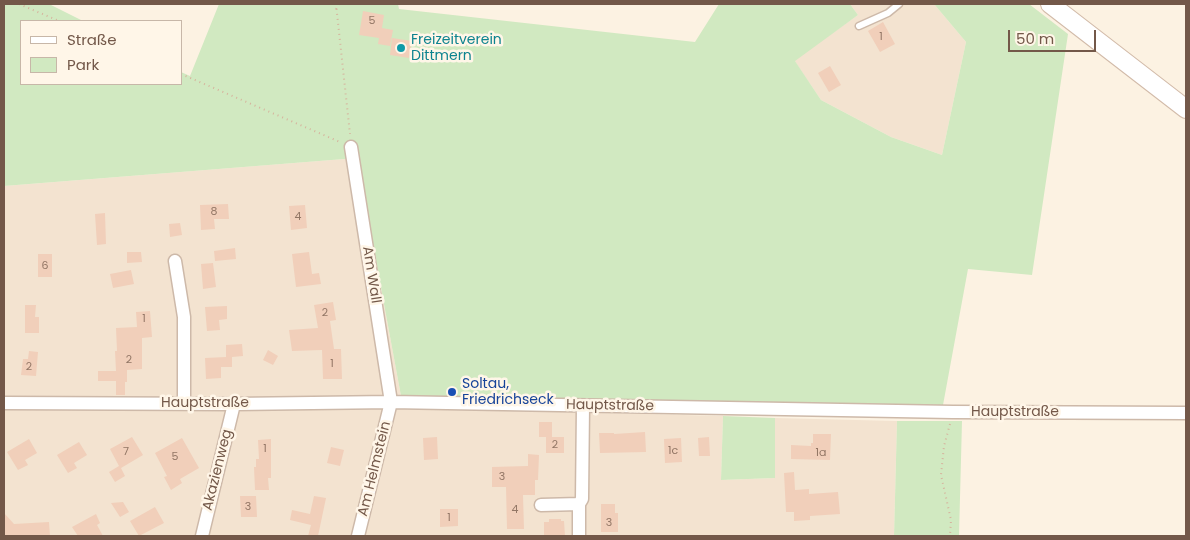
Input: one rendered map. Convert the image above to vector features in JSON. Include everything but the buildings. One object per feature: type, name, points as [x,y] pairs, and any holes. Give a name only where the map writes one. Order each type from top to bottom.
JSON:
[{"type":"main road","points":[[1050,4],[1186,109]]},
{"type":"street","name":"Am Wall","points":[[351,147],[391,402]]},
{"type":"street","points":[[175,261],[184,318],[184,403]]},
{"type":"street","name":"Hauptstraße","points":[[4,403],[234,404],[391,402],[953,412],[1186,413]]},
{"type":"street","name":"Am Helmstein","points":[[358,536],[391,402]]},
{"type":"street","name":"Akazienweg","points":[[202,536],[234,404]]},
{"type":"street","points":[[579,536],[579,504],[582,500],[583,406]]},
{"type":"street","points":[[541,506],[579,504]]},
{"type":"lane","points":[[859,26],[888,12],[898,4]]},
{"type":"path","points":[[19,4],[57,20]]},
{"type":"path","points":[[182,74],[351,147],[337,4]]},
{"type":"path","points":[[950,536],[951,520],[941,475],[944,446],[953,412]]},
{"type":"shaded area","points":[[850,4],[934,4],[966,42],[942,155],[891,137],[821,100],[794,60],[858,15]]},
{"type":"shaded area","points":[[357,158],[401,396],[405,408],[723,416],[721,480],[775,478],[775,418],[897,421],[894,536],[4,536],[4,186]]},
{"type":"green space","points":[[4,4],[49,4],[81,20],[20,20],[20,85],[182,85],[182,72],[190,76],[219,4],[398,4],[399,9],[695,42],[719,4],[850,4],[858,15],[795,61],[821,100],[891,137],[942,155],[966,42],[934,4],[1029,4],[1068,34],[1032,275],[968,269],[943,405],[401,396],[357,158],[4,186]]},
{"type":"green space","points":[[723,416],[775,418],[775,478],[721,480]]},
{"type":"green space","points":[[897,421],[962,421],[959,536],[894,536]]},
{"type":"place","name":"Freizeitverein Dittmern","points":[[401,48]]},
{"type":"place","name":"Soltau, Friedrichseck","points":[[452,392]]}]
